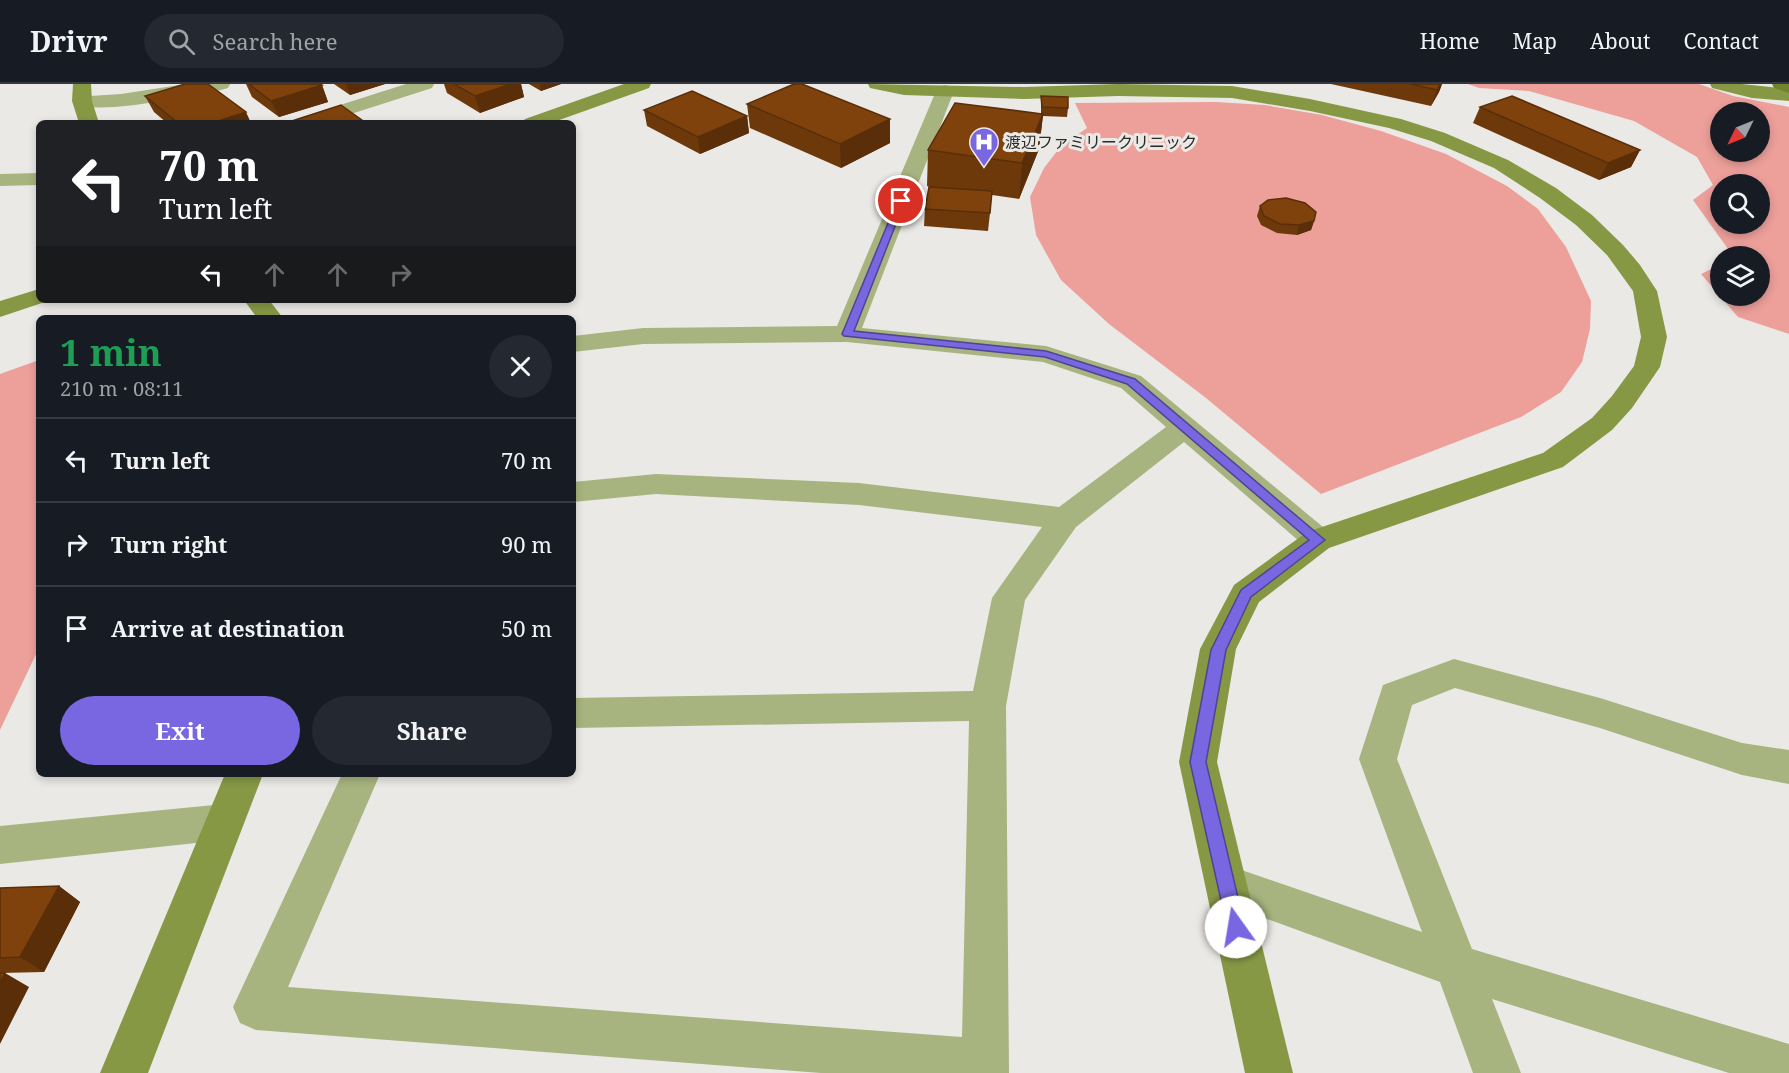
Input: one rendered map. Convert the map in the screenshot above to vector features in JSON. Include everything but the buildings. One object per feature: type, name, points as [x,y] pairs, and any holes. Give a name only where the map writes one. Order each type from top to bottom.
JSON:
[{"type":"main road","points":[[1782,84],[1789,87]]},
{"type":"street","points":[[88,120],[82,93],[121,100],[221,84]]},
{"type":"street","points":[[312,120],[425,84]]},
{"type":"street","points":[[540,120],[642,84]]},
{"type":"street","points":[[877,84],[903,89],[1024,93],[1231,88],[1394,123],[1438,137],[1501,164],[1557,200],[1584,220],[1615,250],[1632,270],[1645,291],[1654,337],[1647,366],[1622,402],[1602,424],[1553,460],[1318,540],[1246,594],[1218,650],[1198,762],[1269,1073]]},
{"type":"street","points":[[1719,84],[1752,92],[1789,95]]},
{"type":"street","points":[[848,334],[945,91]]},
{"type":"street","points":[[121,100],[136,115]]},
{"type":"street","points":[[0,180],[36,179]]},
{"type":"street","points":[[0,309],[36,297]]},
{"type":"street","points":[[258,303],[268,315]]},
{"type":"street","points":[[576,344],[643,336],[848,334],[1046,354],[1131,382],[1318,540]]},
{"type":"street","points":[[360,777],[256,1007],[985,1068],[988,706],[1009,598],[1065,519],[1185,427]]},
{"type":"street","points":[[576,492],[656,484],[859,494],[1065,519]]},
{"type":"street","points":[[1497,1073],[1378,759],[1396,696],[1454,673],[1600,713],[1742,759],[1789,767]]},
{"type":"street","points":[[576,713],[988,706]]},
{"type":"street","points":[[124,1073],[243,777]]},
{"type":"street","points":[[0,845],[224,822]]},
{"type":"street","points":[[1227,885],[1456,966],[1789,1068]]},
{"type":"shaded area","points":[[1468,84],[1699,84],[1733,96],[1764,102],[1710,102],[1710,162],[1770,162],[1770,103],[1789,107],[1789,334],[1738,317],[1729,306],[1770,306],[1770,246],[1726,246],[1717,234],[1770,234],[1770,174],[1710,174],[1710,180],[1697,157],[1634,121],[1529,91],[1479,88]]},
{"type":"shaded area","points":[[1216,102],[1265,105],[1322,115],[1381,131],[1446,154],[1507,186],[1538,209],[1566,247],[1591,301],[1590,329],[1582,362],[1561,392],[1521,417],[1321,494],[1206,398],[1109,324],[1061,280],[1036,235],[1030,197],[1044,168],[1061,146],[1087,128],[1075,103]]},
{"type":"shaded area","points":[[1710,187],[1710,224],[1693,200]]},
{"type":"shaded area","points":[[1710,270],[1710,284],[1701,274]]},
{"type":"shaded area","points":[[36,361],[36,654],[0,730],[0,374]]},
{"type":"place","name":"渡辺ファミリークリニック","points":[[984,168]]},
{"type":"route","points":[[901,201],[848,334],[1046,354],[1131,382],[1318,540],[1246,594],[1218,650],[1198,762],[1236,927]]}]
